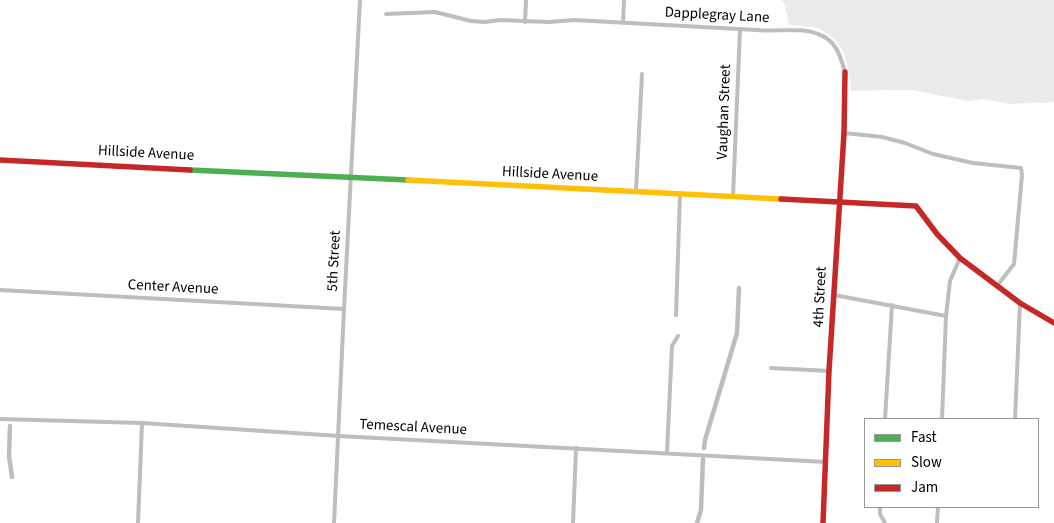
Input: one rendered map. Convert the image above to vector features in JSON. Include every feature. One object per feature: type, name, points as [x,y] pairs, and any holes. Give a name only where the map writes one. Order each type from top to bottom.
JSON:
[{"type":"street","name":"5th Street","points":[[334,523],[360,0]]},
{"type":"street","points":[[525,22],[526,0]]},
{"type":"street","points":[[623,22],[624,0]]},
{"type":"street","name":"Dapplegray Lane","points":[[386,14],[435,12],[471,21],[485,22],[500,20],[525,22],[574,20],[761,31],[803,30],[818,34],[831,42],[840,54],[846,72]]},
{"type":"street","name":"Vaughan Street","points":[[733,196],[740,30]]},
{"type":"street","name":"4th Street","points":[[823,523],[829,370],[846,72]]},
{"type":"street","points":[[636,191],[642,74]]},
{"type":"street","points":[[844,133],[882,137],[905,143],[933,154],[973,163],[1021,168],[1022,175],[1014,264],[997,286]]},
{"type":"street","name":"Hillside Avenue","points":[[0,160],[916,206],[937,234],[960,258],[1020,303],[1054,323]]},
{"type":"street","points":[[676,315],[680,194]]},
{"type":"street","points":[[942,418],[946,316],[950,281],[960,258]]},
{"type":"street","name":"Center Avenue","points":[[0,290],[344,308]]},
{"type":"street","points":[[834,295],[946,316]]},
{"type":"street","points":[[1014,418],[1020,303]]},
{"type":"street","points":[[885,418],[892,305]]},
{"type":"street","points":[[667,452],[672,346],[678,336]]},
{"type":"street","points":[[771,368],[829,370]]},
{"type":"street","name":"Temescal Avenue","points":[[0,419],[142,423],[339,436],[667,452],[826,462]]},
{"type":"street","points":[[138,523],[142,423]]},
{"type":"street","points":[[573,523],[576,448]]},
{"type":"street","points":[[880,508],[880,514],[885,523]]},
{"type":"street","points":[[937,523],[938,508]]},
{"type":"shaded area","points":[[781,0],[1054,0],[1054,102],[1010,104],[984,99],[969,101],[912,90],[851,91],[848,67],[839,46],[828,34],[818,28],[789,25],[784,2]]},
{"type":"waterway","points":[[704,448],[737,333],[739,288]]},
{"type":"waterway","points":[[10,426],[9,456],[12,477]]},
{"type":"waterway","points":[[697,523],[701,510],[703,459]]},
{"type":"traffic: fast","points":[[190,170],[408,180]]},
{"type":"traffic: slow","points":[[408,180],[781,199]]},
{"type":"traffic: jam","points":[[823,523],[829,371],[844,133],[845,72]]},
{"type":"traffic: jam","points":[[0,160],[190,170]]},
{"type":"traffic: jam","points":[[781,199],[916,206],[937,234],[960,258],[1020,303],[1054,323]]}]
